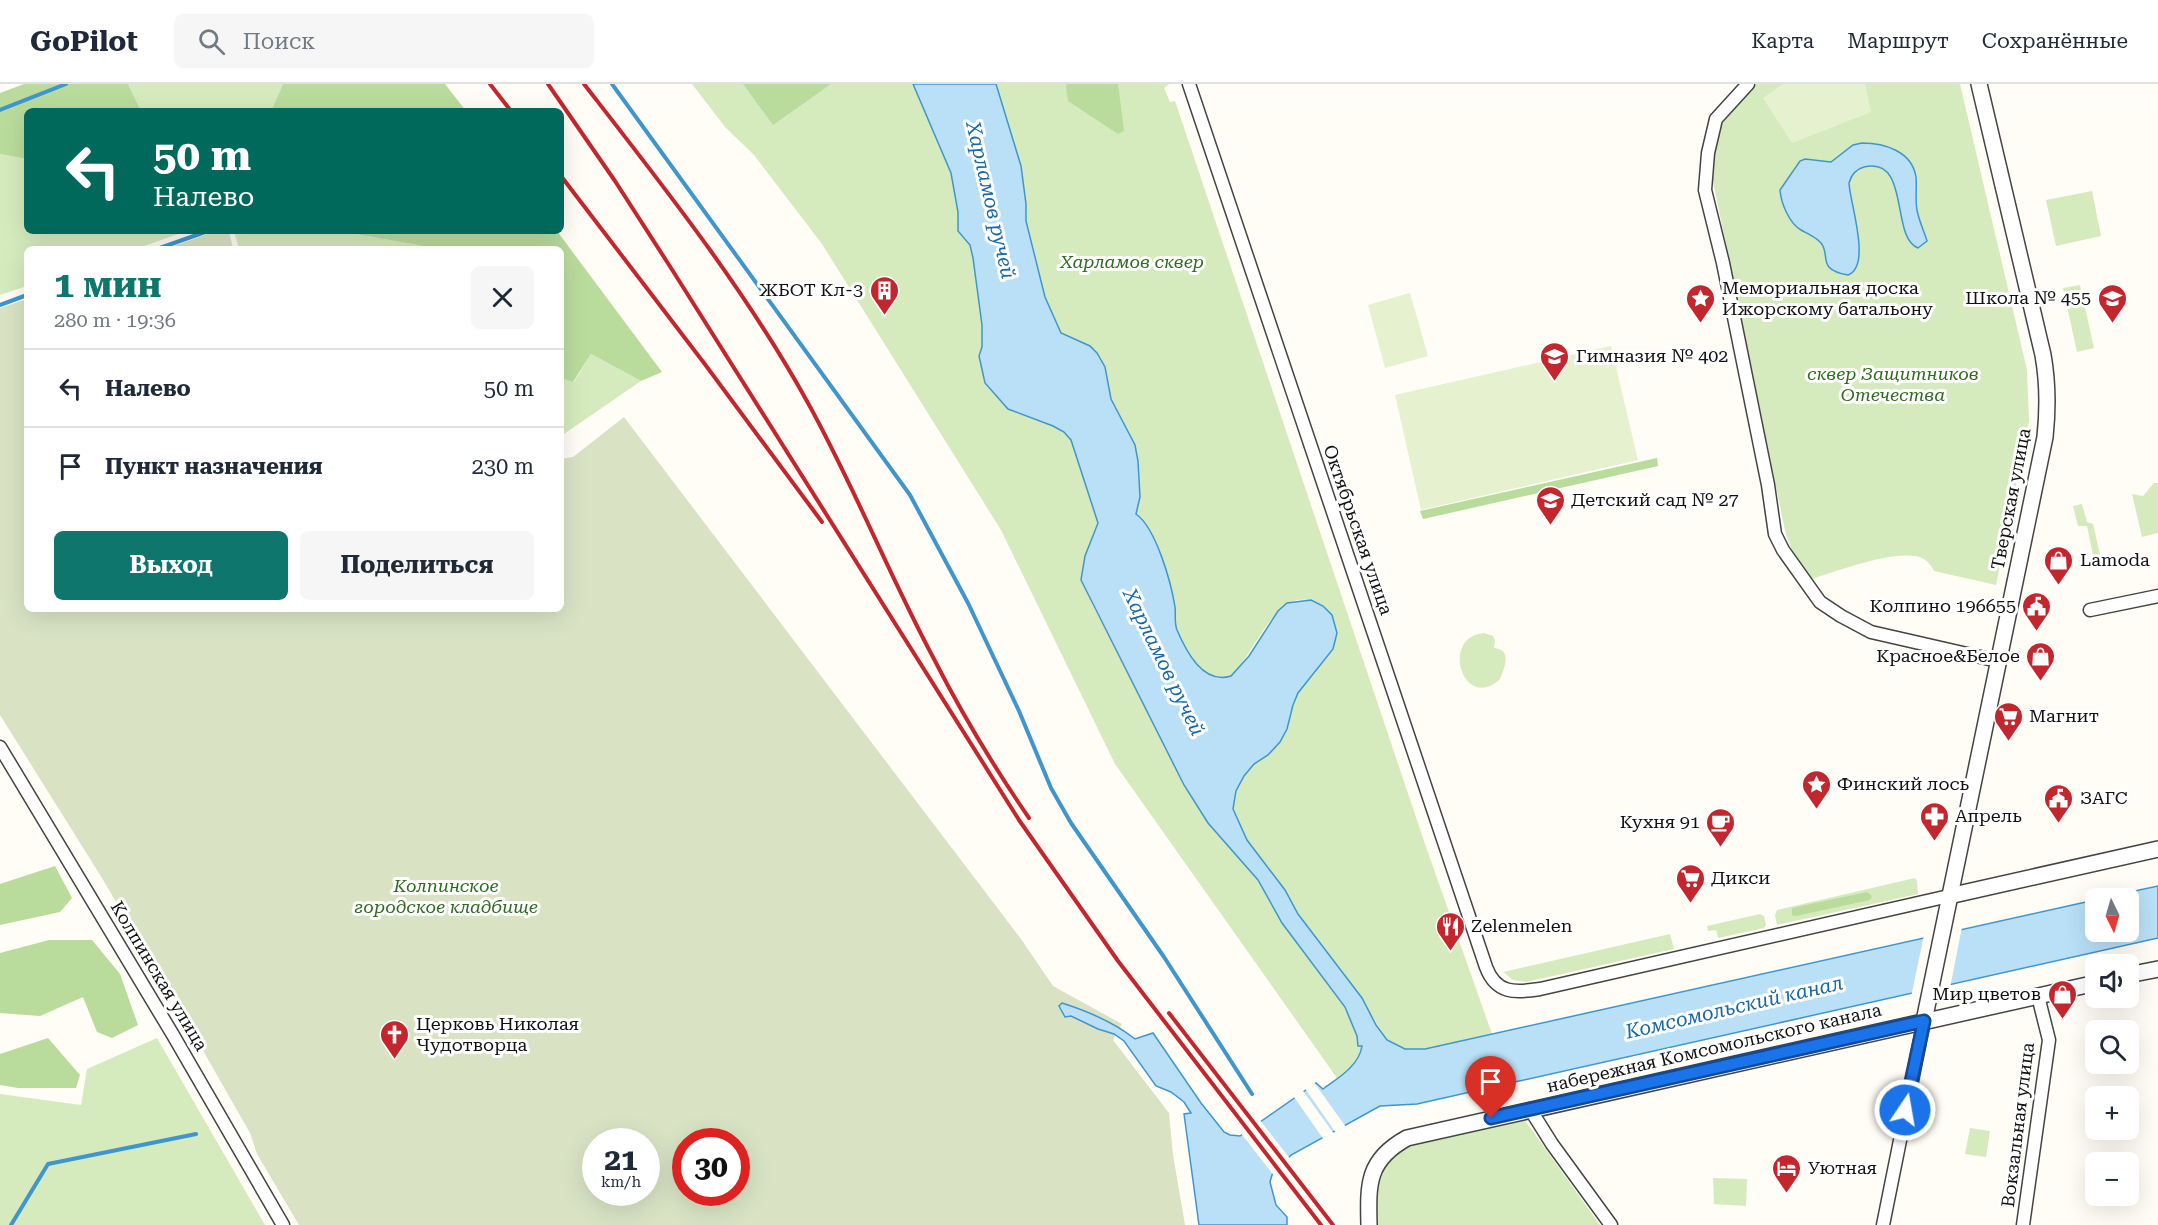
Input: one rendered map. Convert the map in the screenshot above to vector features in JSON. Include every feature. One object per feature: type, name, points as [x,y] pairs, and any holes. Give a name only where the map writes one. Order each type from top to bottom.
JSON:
[{"type":"street","name":"Октябрьская улица","points":[[1189,84],[1483,957],[1497,985],[1515,992],[1540,989],[1949,896]]},
{"type":"street","points":[[1748,84],[1716,119],[1708,153],[1705,190],[1723,263],[1768,485],[1775,534],[1783,550],[1820,602],[1841,616],[1871,632],[1998,661]]},
{"type":"street","name":"Тверская улица","points":[[1924,1021],[2045,437],[2048,401],[2046,374],[2040,345],[1978,84]]},
{"type":"street","points":[[2090,610],[2158,596]]},
{"type":"street","name":"Колпинская улица","points":[[0,747],[173,1035],[283,1225]]},
{"type":"street","points":[[1949,896],[2158,849]]},
{"type":"street","points":[[2139,973],[2158,969]]},
{"type":"street","name":"набережная Комсомольского канала","points":[[1369,1225],[1371,1174],[1380,1159],[1393,1146],[1407,1138],[2085,985]]},
{"type":"street","name":"Вокзальная улица","points":[[2023,1225],[2049,1040],[2038,996]]},
{"type":"street","points":[[1882,1225],[1924,1021]]},
{"type":"street","points":[[1530,1109],[1552,1144],[1611,1225]]},
{"type":"green space","points":[[24,84],[128,84],[140,108],[24,108],[24,158],[0,154],[0,93]]},
{"type":"green space","points":[[128,84],[283,84],[272,108],[140,108]]},
{"type":"green space","points":[[283,84],[445,84],[464,108],[272,108]]},
{"type":"green space","points":[[692,84],[913,84],[951,173],[958,212],[958,231],[970,245],[982,325],[982,347],[979,356],[985,383],[1024,415],[1053,426],[1064,432],[1071,440],[1098,523],[1094,531],[1091,602],[1184,785],[1208,823],[1258,880],[1282,923],[1345,1007],[1357,1036],[1358,1045],[1362,1045],[1356,1060],[1337,1078],[1115,764],[1001,530],[822,244],[754,155],[725,127]]},
{"type":"green space","points":[[743,84],[831,84],[773,125]]},
{"type":"green space","name":"Харламов сквер","points":[[996,84],[1169,84],[1164,88],[1170,102],[1175,101],[1425,844],[1492,1034],[1419,1050],[1405,1049],[1387,1040],[1344,973],[1298,913],[1285,890],[1240,828],[1233,809],[1236,791],[1247,771],[1283,737],[1298,693],[1316,672],[1311,600],[1296,600],[1283,607],[1267,625],[1231,676],[1219,678],[1208,675],[1184,645],[1175,625],[1173,597],[1162,557],[1150,531],[1136,514],[1140,497],[1135,445],[1111,399],[1106,376],[1083,342],[1061,333],[1045,297],[1026,221],[1021,166]]},
{"type":"green space","points":[[1067,84],[1118,84],[1124,131],[1118,134],[1068,101]]},
{"type":"green space","name":"сквер Защитников Отечества","points":[[1756,84],[1960,84],[2027,370],[2029,421],[1996,585],[1934,571],[1924,559],[1911,556],[1883,558],[1812,579],[1792,550],[1786,535],[1711,172],[1715,144],[1723,123]]},
{"type":"green space","points":[[1783,84],[1865,84],[1871,112],[1792,143],[1763,98]]},
{"type":"green space","points":[[0,154],[24,158],[24,234],[178,234],[144,246],[24,246],[24,287],[0,295]]},
{"type":"green space","points":[[2092,191],[2101,236],[2056,246],[2046,200]]},
{"type":"green space","points":[[208,234],[230,234],[232,246],[174,246]]},
{"type":"green space","points":[[235,234],[355,234],[421,246],[238,246]]},
{"type":"green space","points":[[355,234],[559,234],[662,372],[641,381],[591,354],[573,382],[564,379],[564,246],[418,245]]},
{"type":"green space","points":[[2080,285],[2094,348],[2077,352],[2063,288]]},
{"type":"green space","points":[[1410,293],[1428,356],[1385,368],[1368,305]]},
{"type":"green space","name":"Колпинское городское кладбище","points":[[24,300],[24,612],[564,612],[564,458],[573,457],[624,417],[1021,939],[1053,986],[1122,1024],[1113,1040],[1169,1113],[1173,1155],[1185,1225],[299,1225],[257,1154],[250,1133],[102,878],[0,715],[0,308]]},
{"type":"green space","points":[[1611,346],[1638,460],[1421,510],[1395,395]]},
{"type":"green space","points":[[591,354],[641,381],[564,434],[564,379],[574,382]]},
{"type":"green space","points":[[1657,458],[1658,466],[1423,519],[1420,511]]},
{"type":"green space","points":[[2154,483],[2158,483],[2158,533],[2142,537],[2132,494],[2143,496]]},
{"type":"green space","points":[[2082,504],[2087,522],[2093,524],[2101,559],[2093,555],[2087,526],[2078,526],[2073,506]]},
{"type":"green space","points":[[1484,633],[1493,636],[1494,648],[1500,649],[1506,659],[1500,679],[1487,687],[1476,687],[1467,680],[1460,658],[1462,647],[1470,638]]},
{"type":"green space","points":[[55,866],[72,898],[60,912],[0,925],[0,884]]},
{"type":"green space","points":[[1915,878],[1918,894],[1777,925],[1775,915],[1777,910]]},
{"type":"green space","points":[[1867,892],[1872,896],[1870,900],[1792,915],[1792,908]]},
{"type":"green space","points":[[1760,914],[1764,916],[1766,925],[1764,928],[1718,938],[1716,930],[1708,931],[1707,926]]},
{"type":"green space","points":[[1670,934],[1674,949],[1526,982],[1513,980],[1503,972]]},
{"type":"green space","points":[[49,940],[92,940],[120,974],[138,1025],[112,1038],[97,1032],[83,997],[40,1016],[0,1013],[0,953]]},
{"type":"green space","points":[[48,1038],[80,1075],[76,1088],[18,1088],[0,1085],[0,1054]]},
{"type":"green space","points":[[157,1038],[265,1225],[0,1225],[0,1094],[81,1105],[87,1069]]},
{"type":"green space","points":[[1524,1119],[1600,1225],[1376,1225],[1378,1188],[1381,1177],[1392,1159],[1401,1152],[1414,1145]]},
{"type":"green space","points":[[1970,1128],[1990,1131],[1986,1157],[1965,1154]]},
{"type":"green space","points":[[1713,1178],[1747,1179],[1746,1206],[1714,1204]]},
{"type":"water","points":[[913,84],[996,84],[1021,166],[1026,221],[1045,297],[1061,333],[1090,346],[1105,367],[1111,399],[1135,445],[1140,497],[1136,514],[1150,531],[1162,556],[1173,596],[1177,630],[1197,664],[1212,676],[1231,676],[1249,656],[1278,611],[1287,603],[1311,600],[1323,606],[1332,615],[1337,633],[1333,649],[1298,693],[1287,729],[1280,742],[1268,755],[1254,764],[1244,776],[1236,791],[1233,809],[1247,840],[1285,890],[1298,914],[1362,998],[1387,1040],[1405,1049],[1425,1049],[2085,902],[2085,942],[2139,942],[2139,890],[2158,886],[2158,938],[1417,1104],[1380,1106],[1291,1155],[1272,1175],[1270,1182],[1276,1205],[1287,1217],[1287,1225],[1199,1225],[1184,1114],[1191,1113],[1184,1102],[1171,1092],[1156,1086],[1124,1041],[1114,1034],[1071,1016],[1065,1017],[1059,1006],[1062,1003],[1091,1014],[1135,1039],[1153,1033],[1201,1103],[1224,1132],[1230,1135],[1240,1136],[1316,1083],[1323,1089],[1357,1060],[1362,1046],[1358,1046],[1357,1036],[1345,1007],[1282,923],[1258,880],[1208,823],[1184,785],[1081,580],[1085,556],[1098,523],[1071,440],[1064,432],[1053,426],[1008,409],[985,383],[979,356],[982,347],[982,325],[973,258],[970,245],[958,231],[958,212],[951,173]]},
{"type":"water","points":[[1862,143],[1896,150],[1909,161],[1916,177],[1917,210],[1927,241],[1918,248],[1910,241],[1904,230],[1894,185],[1888,174],[1879,167],[1861,168],[1854,173],[1849,183],[1859,247],[1855,269],[1848,275],[1832,270],[1826,262],[1821,243],[1797,227],[1789,218],[1780,190],[1800,161],[1805,159],[1831,162],[1853,145]]},
{"type":"pier","points":[[1962,927],[1950,988],[1911,997],[1924,935]]},
{"type":"pier","points":[[1313,1081],[1346,1127],[1336,1133],[1304,1087]]},
{"type":"pier","points":[[1301,1088],[1334,1134],[1324,1140],[1292,1094]]},
{"type":"pier","points":[[1259,1119],[1291,1160],[1275,1177],[1240,1132]]},
{"type":"waterway","points":[[0,110],[66,84]]},
{"type":"waterway","points":[[612,84],[910,495],[968,603],[1019,711],[1051,788],[1071,823],[1164,957],[1252,1094]]},
{"type":"waterway","points":[[166,246],[200,234]]},
{"type":"waterway","points":[[0,305],[24,296]]},
{"type":"waterway","points":[[11,1225],[48,1164],[196,1134]]},
{"type":"railway","points":[[490,84],[509,108]]},
{"type":"railway","points":[[548,84],[671,268],[1019,820],[1118,961],[1321,1225]]},
{"type":"railway","points":[[584,84],[731,279],[784,361],[825,434],[945,680],[979,740],[1029,818]]},
{"type":"railway","points":[[564,180],[822,522]]},
{"type":"railway","points":[[1169,1013],[1333,1225]]},
{"type":"place","name":"ЖБОТ Кл-3","points":[[884,316]]},
{"type":"place","name":"Мемориальная доска Ижорскому батальону","points":[[1701,324]]},
{"type":"place","name":"Школа № 455","points":[[2112,324]]},
{"type":"place","name":"Гимназия № 402","points":[[1555,382]]},
{"type":"place","name":"Детский сад № 27","points":[[1550,526]]},
{"type":"place","name":"Lamoda","points":[[2059,586]]},
{"type":"place","name":"Колпино 196655","points":[[2037,632]]},
{"type":"place","name":"Красное&Белое","points":[[2041,682]]},
{"type":"place","name":"Магнит","points":[[2008,742]]},
{"type":"place","name":"Финский лось","points":[[1816,810]]},
{"type":"place","name":"ЗАГС","points":[[2059,824]]},
{"type":"place","name":"Апрель","points":[[1934,842]]},
{"type":"place","name":"Кухня 91","points":[[1721,848]]},
{"type":"place","name":"Дикси","points":[[1690,904]]},
{"type":"place","name":"Zelenmelen","points":[[1450,952]]},
{"type":"place","name":"Мир цветов","points":[[2062,1020]]},
{"type":"place","name":"Церковь Николая Чудотворца","points":[[395,1060]]},
{"type":"place","name":"Уютная","points":[[1787,1194]]},
{"type":"route","points":[[1491,1118],[1924,1021],[1905,1110]]},
{"type":"water label","name":"Харламов ручей","points":[[991,200]]},
{"type":"water label","name":"Харламов ручей","points":[[1164,662]]},
{"type":"water label","name":"Комсомольский канал","points":[[1734,1007]]}]
